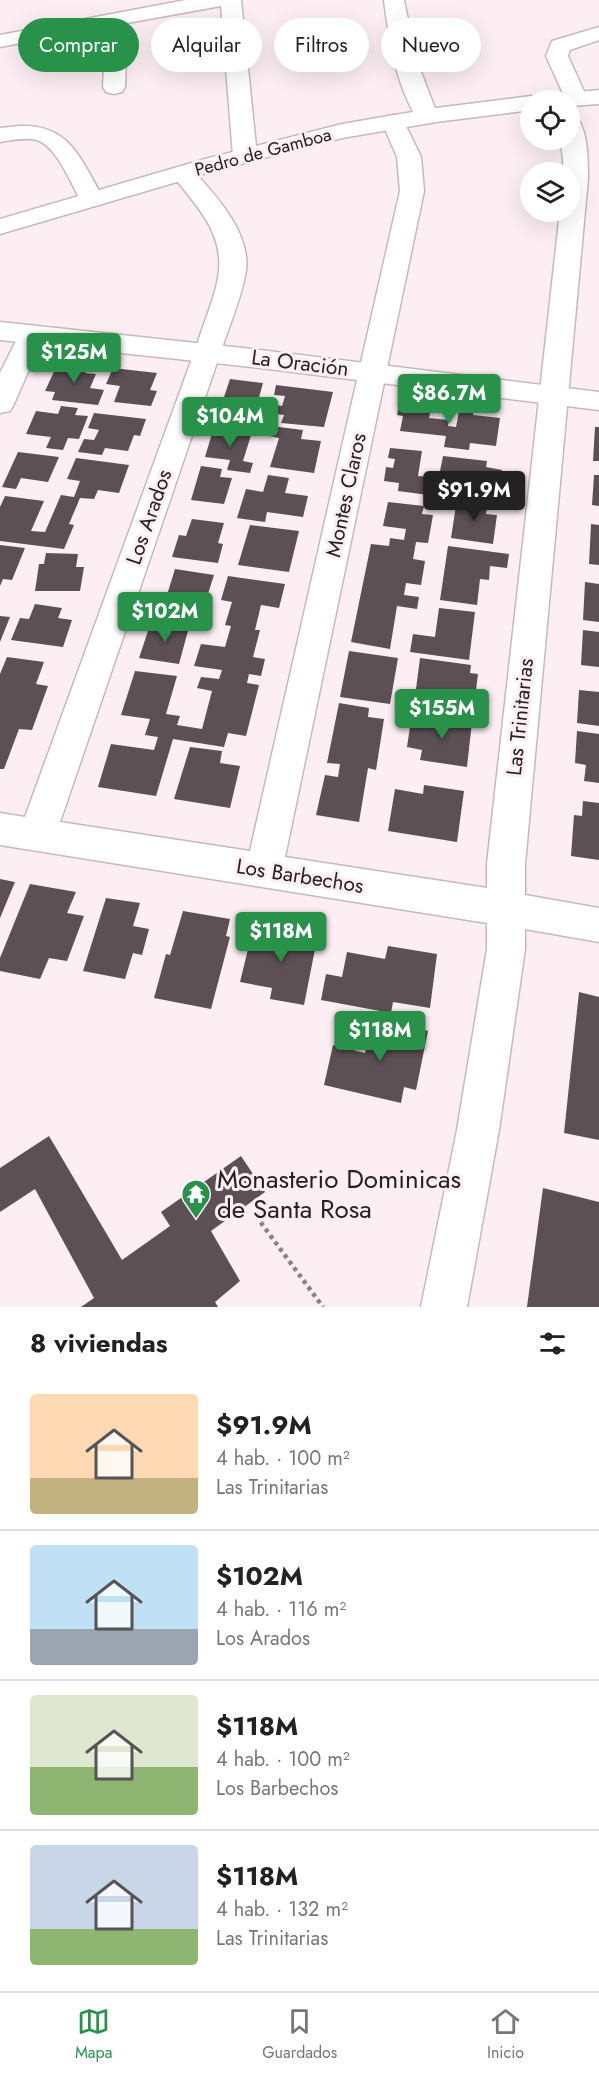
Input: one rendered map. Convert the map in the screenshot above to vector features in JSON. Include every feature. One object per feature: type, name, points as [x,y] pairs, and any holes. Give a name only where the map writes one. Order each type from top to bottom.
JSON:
[{"type":"street","points":[[122,18],[219,0]]},
{"type":"street","points":[[231,0],[245,156]]},
{"type":"street","points":[[394,0],[402,52],[411,82],[427,116]]},
{"type":"street","name":"Las Trinitarias","points":[[563,90],[557,56],[560,46],[599,33]]},
{"type":"street","points":[[0,41],[18,38]]},
{"type":"street","points":[[114,87],[115,72]]},
{"type":"street","points":[[580,101],[599,97]]},
{"type":"street","name":"Pedro de Gamboa","points":[[0,227],[183,173],[334,133],[427,116],[520,104]]},
{"type":"street","name":"Montes Claros","points":[[264,870],[412,192],[409,157],[393,122]]},
{"type":"street","points":[[0,135],[39,134],[52,139],[92,199]]},
{"type":"street","name":"Las Trinitarias","points":[[444,1307],[478,1130],[507,950],[506,864],[576,178],[575,150]]},
{"type":"street","name":"Los Arados","points":[[37,835],[206,353],[233,268],[229,241],[221,222],[183,173]]},
{"type":"street","name":"La Oración","points":[[0,331],[372,372],[599,401]]},
{"type":"street","points":[[0,404],[31,335]]},
{"type":"street","name":"Los Barbechos","points":[[0,829],[599,925]]},
{"type":"path","points":[[256,1216],[323,1307]]},
{"type":"building","points":[[59,361],[88,365],[85,373],[96,374],[90,388],[104,390],[98,405],[52,400],[55,392],[45,391]]},
{"type":"building","points":[[113,368],[157,373],[150,390],[157,391],[151,406],[114,402],[120,386],[106,384]]},
{"type":"building","points":[[230,379],[263,383],[255,412],[268,413],[264,425],[243,423],[246,412],[220,409]]},
{"type":"building","points":[[276,385],[333,392],[324,427],[281,423],[284,415],[268,413],[271,404],[282,406],[285,396],[274,395]]},
{"type":"building","points":[[400,399],[432,403],[429,418],[449,420],[448,426],[456,427],[460,406],[474,408],[473,415],[500,418],[496,446],[470,443],[469,450],[444,447],[446,436],[400,431],[403,416],[397,415]]},
{"type":"building","points":[[61,406],[78,408],[75,415],[88,416],[79,439],[68,438],[63,450],[46,448],[51,437],[26,434],[36,411],[58,414]]},
{"type":"building","points":[[94,413],[146,419],[140,436],[134,435],[128,451],[105,448],[102,455],[78,452],[84,439],[94,440],[99,430],[88,428]]},
{"type":"building","points":[[271,426],[303,430],[301,439],[321,441],[314,473],[270,467],[279,438],[269,436]]},
{"type":"building","points":[[214,427],[252,432],[243,461],[253,463],[250,473],[227,470],[230,460],[205,457]]},
{"type":"building","points":[[595,427],[599,427],[599,461],[593,461]]},
{"type":"building","points":[[390,448],[422,451],[418,476],[439,478],[436,496],[398,491],[399,483],[384,481],[386,467],[393,468],[395,459],[388,458]]},
{"type":"building","points":[[18,452],[59,457],[48,482],[21,478],[16,489],[2,487]]},
{"type":"building","points":[[443,456],[487,461],[486,467],[502,470],[499,495],[459,489],[461,478],[439,476]]},
{"type":"building","points":[[76,458],[129,465],[119,493],[98,490],[94,499],[80,498],[69,524],[74,525],[64,549],[0,541],[0,507],[5,496],[44,501],[31,531],[45,532],[61,495],[74,497],[80,481],[67,479]]},
{"type":"building","points":[[201,466],[222,469],[220,477],[232,478],[224,504],[191,500]]},
{"type":"building","points":[[268,475],[289,478],[285,493],[308,496],[303,517],[267,512],[265,522],[237,518],[246,489],[263,492]]},
{"type":"building","points":[[594,475],[599,475],[599,506],[592,505]]},
{"type":"building","points":[[457,499],[488,503],[486,514],[497,515],[493,544],[451,538]]},
{"type":"building","points":[[388,502],[424,506],[422,514],[433,515],[428,543],[416,542],[413,559],[425,561],[421,585],[406,583],[404,595],[419,597],[417,609],[397,606],[390,649],[351,642],[371,544],[389,546],[390,538],[404,540],[406,529],[383,526]]},
{"type":"building","points":[[192,519],[224,523],[218,543],[223,544],[218,563],[172,557],[179,535],[186,536]]},
{"type":"building","points":[[591,524],[599,525],[599,565],[589,564]]},
{"type":"building","points":[[250,525],[299,531],[289,572],[238,565]]},
{"type":"building","points":[[0,545],[25,548],[12,580],[3,579],[0,586]]},
{"type":"building","points":[[448,546],[509,554],[507,568],[490,566],[489,580],[480,579],[477,605],[440,600]]},
{"type":"building","points":[[46,553],[78,554],[76,567],[84,567],[80,591],[35,591],[39,564],[44,564]]},
{"type":"building","points":[[175,569],[214,575],[207,597],[194,595],[189,612],[163,608]]},
{"type":"building","points":[[228,576],[285,584],[279,608],[261,605],[255,630],[260,630],[253,657],[265,659],[261,676],[249,674],[247,683],[259,685],[246,736],[228,733],[224,747],[173,739],[156,796],[98,787],[111,744],[154,750],[158,737],[145,735],[150,719],[121,715],[135,671],[177,676],[166,714],[180,716],[177,725],[202,729],[212,691],[197,688],[201,677],[219,679],[222,670],[194,666],[201,644],[225,647],[231,626],[225,625],[232,602],[221,600]]},
{"type":"building","points":[[585,582],[599,584],[599,622],[583,620]]},
{"type":"building","points":[[35,604],[62,608],[58,618],[72,620],[63,647],[11,640],[20,618],[29,619]]},
{"type":"building","points":[[439,608],[475,612],[469,660],[410,652],[413,634],[435,637]]},
{"type":"building","points":[[0,616],[10,617],[0,642]]},
{"type":"building","points":[[151,622],[189,627],[179,664],[139,658]]},
{"type":"building","points":[[583,630],[599,632],[599,667],[581,665]]},
{"type":"building","points":[[349,651],[398,658],[390,704],[340,697]]},
{"type":"building","points":[[7,657],[44,662],[36,684],[48,686],[32,730],[19,729],[4,769],[0,769],[0,674]]},
{"type":"building","points":[[420,658],[471,665],[470,673],[478,674],[474,706],[434,700],[435,691],[416,689]]},
{"type":"building","points":[[579,690],[599,692],[599,726],[577,723]]},
{"type":"building","points":[[339,703],[369,708],[368,717],[384,719],[376,770],[368,768],[359,822],[316,815],[325,775],[338,777],[340,764],[327,763]]},
{"type":"building","points":[[430,716],[472,722],[467,767],[420,760],[422,750],[407,747],[411,720],[429,723]]},
{"type":"building","points":[[577,731],[599,734],[599,783],[584,781],[586,765],[575,763]]},
{"type":"building","points":[[190,747],[222,751],[220,763],[240,766],[230,808],[174,799]]},
{"type":"building","points":[[424,785],[464,791],[457,842],[388,831],[395,789],[423,794]]},
{"type":"building","points":[[583,801],[599,803],[599,860],[571,856],[574,815],[582,816]]},
{"type":"building","points":[[0,879],[15,882],[0,918]]},
{"type":"building","points":[[30,884],[76,892],[67,913],[84,916],[67,961],[49,958],[40,979],[0,971],[0,958]]},
{"type":"building","points":[[106,898],[140,903],[133,926],[149,929],[142,955],[133,953],[125,979],[83,971]]},
{"type":"building","points":[[183,911],[230,919],[226,936],[230,937],[211,1009],[154,998],[166,954],[170,955]]},
{"type":"building","points":[[265,925],[318,934],[304,1005],[270,999],[272,988],[240,982],[251,937],[261,939]]},
{"type":"building","points":[[388,946],[437,954],[430,1008],[393,1002],[391,1013],[321,1000],[326,974],[342,977],[347,952],[385,959]]},
{"type":"building","points":[[579,992],[599,997],[599,1140],[564,1133]]},
{"type":"building","points":[[373,1018],[428,1031],[416,1090],[404,1087],[401,1103],[324,1085],[333,1045],[365,1053]]},
{"type":"building","name":"Monasterio Dominicas de Santa Rosa","points":[[49,1136],[122,1260],[170,1226],[161,1212],[241,1156],[265,1192],[211,1231],[240,1281],[215,1302],[218,1307],[81,1307],[94,1298],[35,1189],[0,1212],[0,1168]]},
{"type":"building","points":[[543,1188],[599,1202],[599,1307],[527,1307]]},
{"type":"place","name":"Monasterio Dominicas de Santa Rosa","points":[[196,1220]]}]
